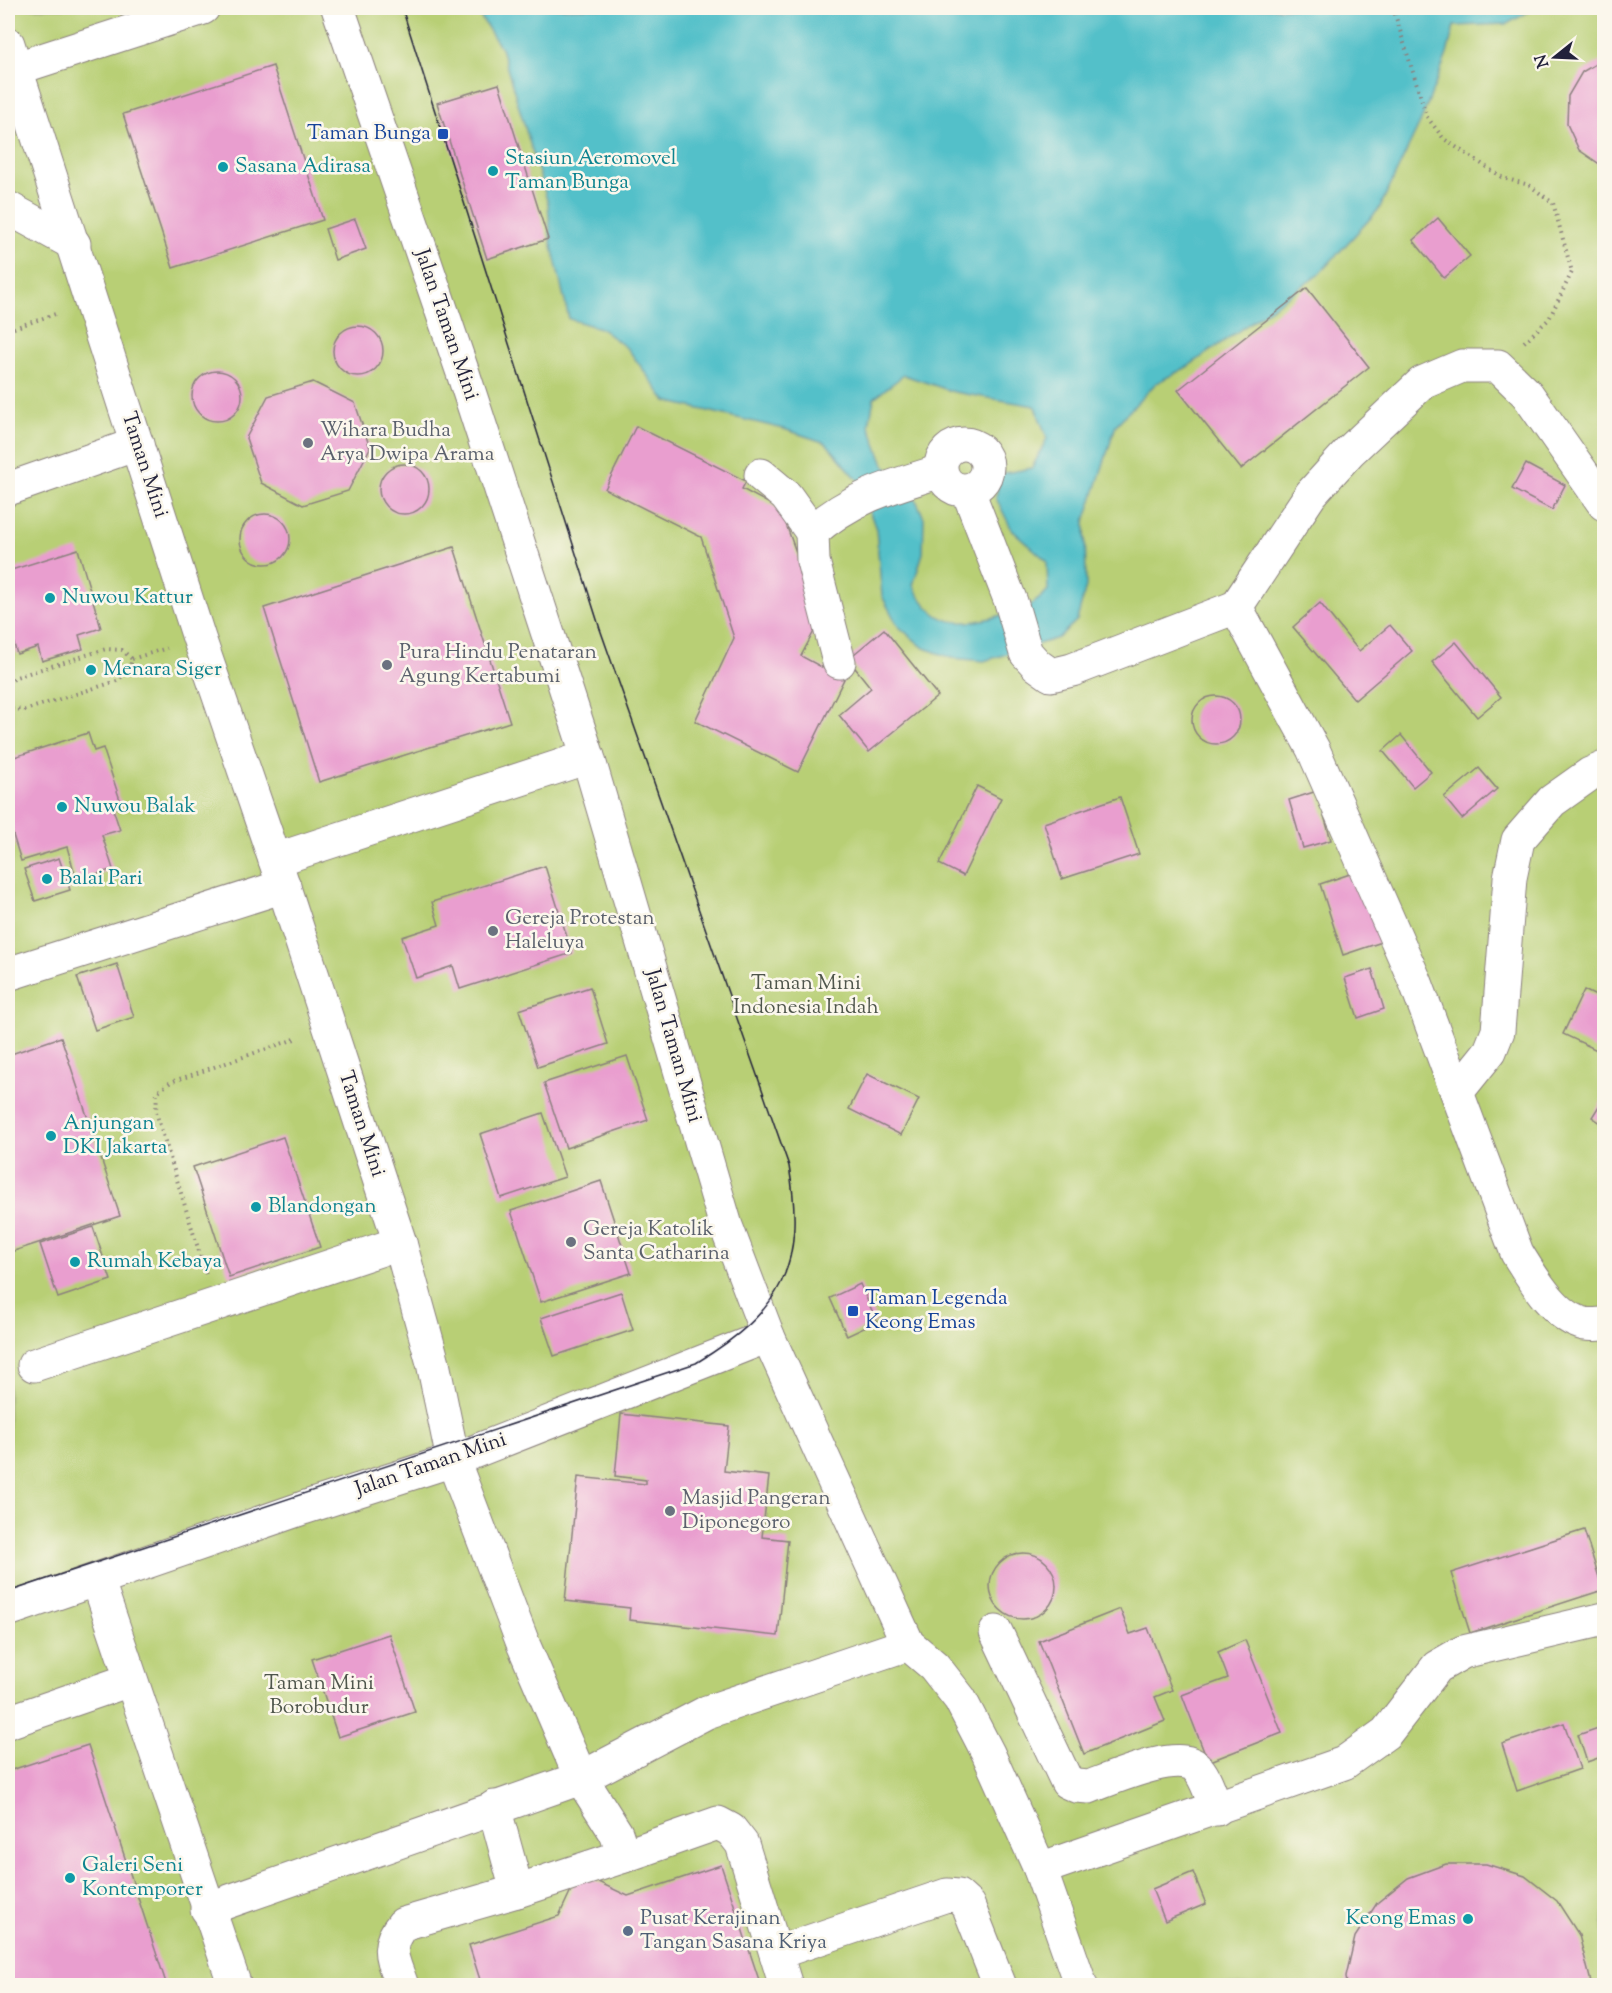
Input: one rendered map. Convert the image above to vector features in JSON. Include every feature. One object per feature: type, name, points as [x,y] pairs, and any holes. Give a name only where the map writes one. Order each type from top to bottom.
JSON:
[{"type":"lane","name":"Taman Mini","points":[[203,8],[10,61],[74,244],[199,638],[280,873],[400,1243],[433,1363],[453,1460],[524,1646],[581,1778],[616,1833],[624,1856]]},
{"type":"lane","name":"Jalan Taman Mini","points":[[8,1610],[98,1581],[303,1508],[453,1460],[768,1336],[726,1226],[588,757],[467,385],[338,8]]},
{"type":"lane","points":[[8,208],[74,244]]},
{"type":"lane","points":[[812,532],[831,514],[862,497],[941,471],[942,459],[950,449],[961,444],[973,445],[985,458],[986,476],[979,486],[968,491],[1011,602],[1026,653],[1051,675],[1072,670],[1236,607],[1311,494],[1350,451],[1422,383],[1462,366],[1498,366],[1527,394],[1605,504]]},
{"type":"lane","points":[[8,489],[137,444]]},
{"type":"lane","points":[[761,475],[786,496],[812,532],[813,561],[838,662]]},
{"type":"lane","points":[[1236,607],[1284,699],[1313,748],[1416,983],[1517,1252],[1538,1288],[1560,1309],[1584,1324],[1605,1324]]},
{"type":"lane","points":[[8,974],[588,757]]},
{"type":"lane","points":[[1457,1092],[1490,1051],[1498,1031],[1510,878],[1518,840],[1552,801],[1590,774],[1605,768]]},
{"type":"lane","points":[[34,1365],[400,1243]]},
{"type":"lane","points":[[768,1336],[908,1644],[934,1666],[960,1699],[988,1753],[1040,1869],[1081,1986]]},
{"type":"lane","points":[[98,1581],[207,1909],[235,1986]]},
{"type":"lane","points":[[1040,1869],[1344,1763],[1386,1733],[1437,1667],[1463,1652],[1605,1619]]},
{"type":"lane","points":[[996,1632],[1067,1782],[1076,1786],[1089,1787],[1169,1761],[1184,1760],[1197,1767],[1217,1809]]},
{"type":"lane","points":[[207,1909],[581,1778],[707,1712],[908,1644]]},
{"type":"lane","points":[[8,1722],[130,1680]]},
{"type":"lane","points":[[494,1807],[517,1891]]},
{"type":"lane","points":[[402,1986],[390,1950],[393,1936],[403,1924],[517,1891],[718,1823],[731,1830],[742,1844],[786,1986]]},
{"type":"lane","points":[[776,1953],[947,1895],[958,1896],[968,1905],[1000,1985]]},
{"type":"path","points":[[1393,8],[1427,117],[1444,139],[1503,178],[1529,185],[1552,203],[1572,272],[1549,320],[1498,366]]},
{"type":"path","points":[[8,330],[92,301]]},
{"type":"path","points":[[8,684],[16,677],[106,649],[122,651],[132,659],[129,670],[117,681],[25,710],[11,709],[8,705]]},
{"type":"path","points":[[215,1303],[156,1112],[157,1092],[171,1082],[330,1027]]},
{"type":"green space","name":"Taman Mini Indonesia Indah","points":[[8,8],[1604,8],[1604,1985],[8,1986]]},
{"type":"water","points":[[464,8],[1535,8],[1507,24],[1454,26],[1447,54],[1420,123],[1379,209],[1318,275],[1187,367],[1156,383],[1116,425],[1085,522],[1086,586],[1077,620],[1058,638],[984,661],[952,658],[924,648],[898,626],[882,596],[876,529],[858,480],[826,443],[784,429],[666,401],[628,349],[600,328],[569,319],[551,242],[548,203],[501,48],[480,16]],"holes":[[[904,375],[954,392],[1035,406],[1047,438],[1032,468],[1000,474],[996,498],[1012,530],[1047,561],[1048,590],[1037,601],[1026,607],[971,622],[948,620],[939,616],[921,599],[913,585],[923,553],[924,518],[911,489],[884,465],[869,425],[874,398]]]},
{"type":"building","points":[[1604,59],[1604,167],[1579,150],[1567,124],[1568,96],[1582,72]]},
{"type":"building","name":"Sasana Adirasa","points":[[273,66],[323,220],[173,268],[123,114]]},
{"type":"building","name":"Stasiun Aeromovel Taman Bunga","points":[[499,84],[548,239],[487,259],[437,103]]},
{"type":"building","points":[[1438,218],[1470,256],[1444,278],[1413,240]]},
{"type":"building","points":[[355,219],[366,249],[335,260],[325,229]]},
{"type":"building","points":[[1307,288],[1369,367],[1241,469],[1178,390]]},
{"type":"building","points":[[353,326],[363,326],[376,333],[383,346],[383,356],[376,369],[363,376],[353,376],[344,372],[337,365],[333,356],[333,346],[337,337],[344,330]]},
{"type":"building","points":[[212,371],[222,371],[235,378],[242,391],[242,401],[235,414],[222,421],[212,421],[203,417],[196,410],[192,401],[192,391],[196,382],[203,375]]},
{"type":"building","name":"Wihara Budha Arya Dwipa Arama","points":[[313,382],[355,403],[370,448],[348,491],[303,505],[261,483],[246,438],[268,396]]},
{"type":"building","points":[[636,426],[746,481],[742,489],[781,510],[820,620],[801,656],[844,679],[798,772],[695,721],[734,638],[701,537],[605,489]]},
{"type":"building","points":[[399,464],[409,464],[422,471],[429,484],[429,494],[422,507],[409,514],[399,514],[390,510],[383,503],[379,494],[379,484],[383,475],[390,468]]},
{"type":"building","points":[[1526,464],[1565,485],[1552,510],[1512,489]]},
{"type":"building","points":[[260,514],[270,514],[283,521],[290,534],[290,544],[283,557],[270,564],[260,564],[251,560],[244,553],[240,544],[240,534],[244,525],[251,518]]},
{"type":"building","name":"Pura Hindu Penataran Agung Kertabumi","points":[[454,547],[510,722],[319,782],[264,608]]},
{"type":"building","name":"Nuwou Kattur","points":[[78,549],[101,628],[79,635],[83,649],[42,661],[38,647],[17,654],[8,624],[8,571]]},
{"type":"building","points":[[1320,603],[1359,651],[1390,625],[1412,651],[1355,700],[1293,627]]},
{"type":"building","points":[[884,629],[938,696],[869,752],[839,715],[871,688],[848,659]]},
{"type":"building","points":[[1456,642],[1501,697],[1477,717],[1432,662]]},
{"type":"building","points":[[1211,696],[1221,696],[1233,703],[1240,715],[1240,725],[1233,737],[1221,744],[1211,744],[1196,733],[1192,725],[1192,715],[1203,700]]},
{"type":"building","name":"Nuwou Balak","points":[[88,733],[94,751],[103,748],[122,806],[113,809],[120,830],[102,835],[113,869],[77,881],[67,847],[21,861],[8,819],[8,759]]},
{"type":"building","points":[[1401,735],[1431,772],[1413,787],[1383,751]]},
{"type":"building","points":[[1479,768],[1497,789],[1462,819],[1444,797]]},
{"type":"building","points":[[977,786],[1001,798],[963,876],[939,864]]},
{"type":"building","points":[[1317,791],[1331,840],[1303,848],[1289,800]]},
{"type":"building","points":[[1120,797],[1139,854],[1062,879],[1044,823]]},
{"type":"building","name":"Balai Pari","points":[[59,858],[70,890],[35,901],[24,869]]},
{"type":"building","name":"Gereja Protestan Haleluya","points":[[545,866],[572,953],[460,989],[453,966],[416,978],[402,937],[439,925],[432,902]]},
{"type":"building","points":[[1359,871],[1382,942],[1343,955],[1320,884]]},
{"type":"building","points":[[117,964],[134,1017],[95,1030],[77,977]]},
{"type":"building","points":[[1372,969],[1384,1009],[1358,1018],[1345,978]]},
{"type":"building","points":[[590,987],[608,1044],[538,1067],[519,1010]]},
{"type":"building","points":[[1584,990],[1604,1000],[1604,1045],[1601,1052],[1563,1034]]},
{"type":"building","name":"Anjungan DKI Jakarta","points":[[61,1037],[120,1216],[8,1253],[8,1055]]},
{"type":"building","points":[[627,1056],[648,1120],[566,1148],[544,1083]]},
{"type":"building","points":[[867,1074],[919,1099],[901,1135],[849,1109]]},
{"type":"building","points":[[1604,1098],[1604,1125],[1592,1117]]},
{"type":"building","points":[[543,1113],[565,1177],[501,1198],[480,1134]]},
{"type":"building","name":"Blandongan","points":[[283,1137],[320,1247],[229,1277],[193,1167]]},
{"type":"building","name":"Gereja Katolik Santa Catharina","points":[[601,1181],[631,1273],[541,1302],[511,1211]]},
{"type":"building","name":"Rumah Kebaya","points":[[93,1227],[111,1280],[58,1298],[40,1244]]},
{"type":"building","points":[[860,1284],[877,1322],[847,1336],[830,1298]]},
{"type":"building","points":[[621,1292],[633,1330],[554,1356],[541,1318]]},
{"type":"building","name":"Masjid Pangeran Diponegoro","points":[[621,1414],[729,1426],[724,1471],[769,1476],[762,1537],[788,1540],[778,1636],[629,1620],[630,1608],[565,1601],[578,1477],[646,1484],[646,1480],[615,1476]]},
{"type":"building","points":[[1584,1530],[1603,1590],[1470,1633],[1451,1573]]},
{"type":"building","points":[[1023,1553],[1035,1556],[1046,1563],[1053,1574],[1056,1586],[1053,1598],[1046,1609],[1035,1616],[1023,1619],[1011,1616],[1000,1609],[993,1598],[990,1586],[993,1574],[1000,1563],[1011,1556]]},
{"type":"building","points":[[1120,1609],[1130,1634],[1148,1628],[1172,1690],[1155,1697],[1165,1721],[1084,1754],[1039,1641]]},
{"type":"building","points":[[389,1634],[415,1712],[338,1737],[312,1659]]},
{"type":"building","points":[[1245,1640],[1282,1733],[1208,1762],[1182,1695],[1228,1678],[1218,1652]]},
{"type":"building","points":[[1564,1723],[1580,1769],[1517,1791],[1502,1744]]},
{"type":"building","points":[[1604,1726],[1604,1756],[1587,1762],[1578,1735]]},
{"type":"building","name":"Galeri Seni Kontemporer","points":[[88,1745],[167,1986],[8,1986],[8,1771]]},
{"type":"building","name":"Keong Emas","points":[[1446,1864],[1486,1864],[1525,1876],[1557,1901],[1579,1935],[1592,1986],[1347,1986],[1346,1976],[1355,1937],[1377,1903],[1408,1878]]},
{"type":"building","name":"Pusat Kerajinan Tangan Sasana Kriya","points":[[721,1865],[761,1986],[482,1986],[469,1945],[559,1916],[579,1873],[628,1896]]},
{"type":"building","points":[[1193,1872],[1206,1904],[1165,1921],[1152,1889]]},
{"type":"tram line","points":[[8,1592],[696,1363],[725,1344],[768,1304],[781,1282],[790,1259],[794,1232],[789,1166],[600,629],[402,8]]},
{"type":"place","name":"Taman Bunga","points":[[443,134]]},
{"type":"place","name":"Sasana Adirasa","points":[[223,167]]},
{"type":"place","name":"Stasiun Aeromovel Taman Bunga","points":[[493,171]]},
{"type":"place","name":"Wihara Budha Arya Dwipa Arama","points":[[308,443]]},
{"type":"place","name":"Nuwou Kattur","points":[[50,598]]},
{"type":"place","name":"Pura Hindu Penataran Agung Kertabumi","points":[[387,665]]},
{"type":"place","name":"Menara Siger","points":[[91,670]]},
{"type":"place","name":"Nuwou Balak","points":[[62,807]]},
{"type":"place","name":"Balai Pari","points":[[47,879]]},
{"type":"place","name":"Gereja Protestan Haleluya","points":[[493,931]]},
{"type":"place","name":"Anjungan DKI Jakarta","points":[[51,1136]]},
{"type":"place","name":"Blandongan","points":[[256,1207]]},
{"type":"place","name":"Gereja Katolik Santa Catharina","points":[[571,1242]]},
{"type":"place","name":"Rumah Kebaya","points":[[75,1262]]},
{"type":"place","name":"Taman Legenda Keong Emas","points":[[853,1311]]},
{"type":"place","name":"Masjid Pangeran Diponegoro","points":[[670,1511]]},
{"type":"place","name":"Galeri Seni Kontemporer","points":[[70,1878]]},
{"type":"place","name":"Keong Emas","points":[[1468,1919]]},
{"type":"place","name":"Pusat Kerajinan Tangan Sasana Kriya","points":[[628,1931]]},
{"type":"park label","name":"Taman Mini Borobudur","points":[[319,1696]]}]
